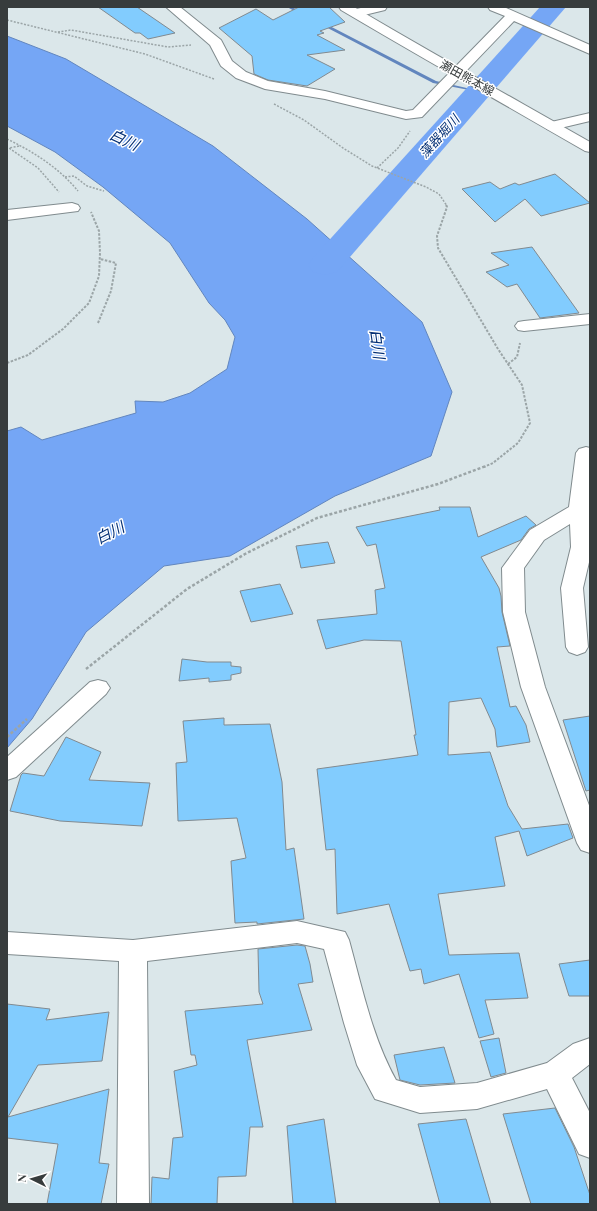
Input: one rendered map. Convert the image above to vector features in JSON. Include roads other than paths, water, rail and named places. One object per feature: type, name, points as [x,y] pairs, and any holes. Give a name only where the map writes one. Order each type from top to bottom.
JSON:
[{"type":"street","points":[[172,7],[216,43],[226,63],[241,75],[265,84],[325,95],[394,113],[411,115],[417,114],[459,74],[512,16]]},
{"type":"street","points":[[350,10],[381,7]]},
{"type":"street","points":[[494,7],[564,40],[590,50]]},
{"type":"street","name":"瀬田熊本線","points":[[350,10],[590,148]]},
{"type":"street","points":[[552,126],[590,117]]},
{"type":"street","points":[[7,215],[77,202]]},
{"type":"street","points":[[524,326],[590,319]]},
{"type":"street","points":[[577,647],[572,588],[586,547],[579,510],[586,453]]},
{"type":"street","points":[[579,510],[537,534],[513,568],[514,612],[533,687],[590,843]]},
{"type":"street","points":[[7,771],[90,680]]},
{"type":"street","points":[[7,943],[132,951],[297,932],[335,940],[358,1023],[372,1065],[386,1090],[420,1100],[477,1096],[555,1074],[583,1053],[590,1051]]},
{"type":"street","points":[[132,951],[133,1204]]},
{"type":"street","points":[[555,1074],[590,1144]]},
{"type":"water","name":"白川","points":[[7,36],[66,59],[213,146],[307,219],[422,322],[452,392],[431,456],[335,496],[230,556],[164,566],[86,632],[32,719],[7,748],[7,431],[21,427],[42,440],[136,413],[135,401],[163,402],[190,393],[227,369],[235,337],[225,320],[209,303],[170,243],[103,187],[55,152],[7,126]]},
{"type":"waterway","points":[[289,7],[301,13]]},
{"type":"waterway","name":"藻器堀川","points":[[325,265],[554,7]]},
{"type":"waterway","points":[[321,23],[435,82],[469,89]]}]
